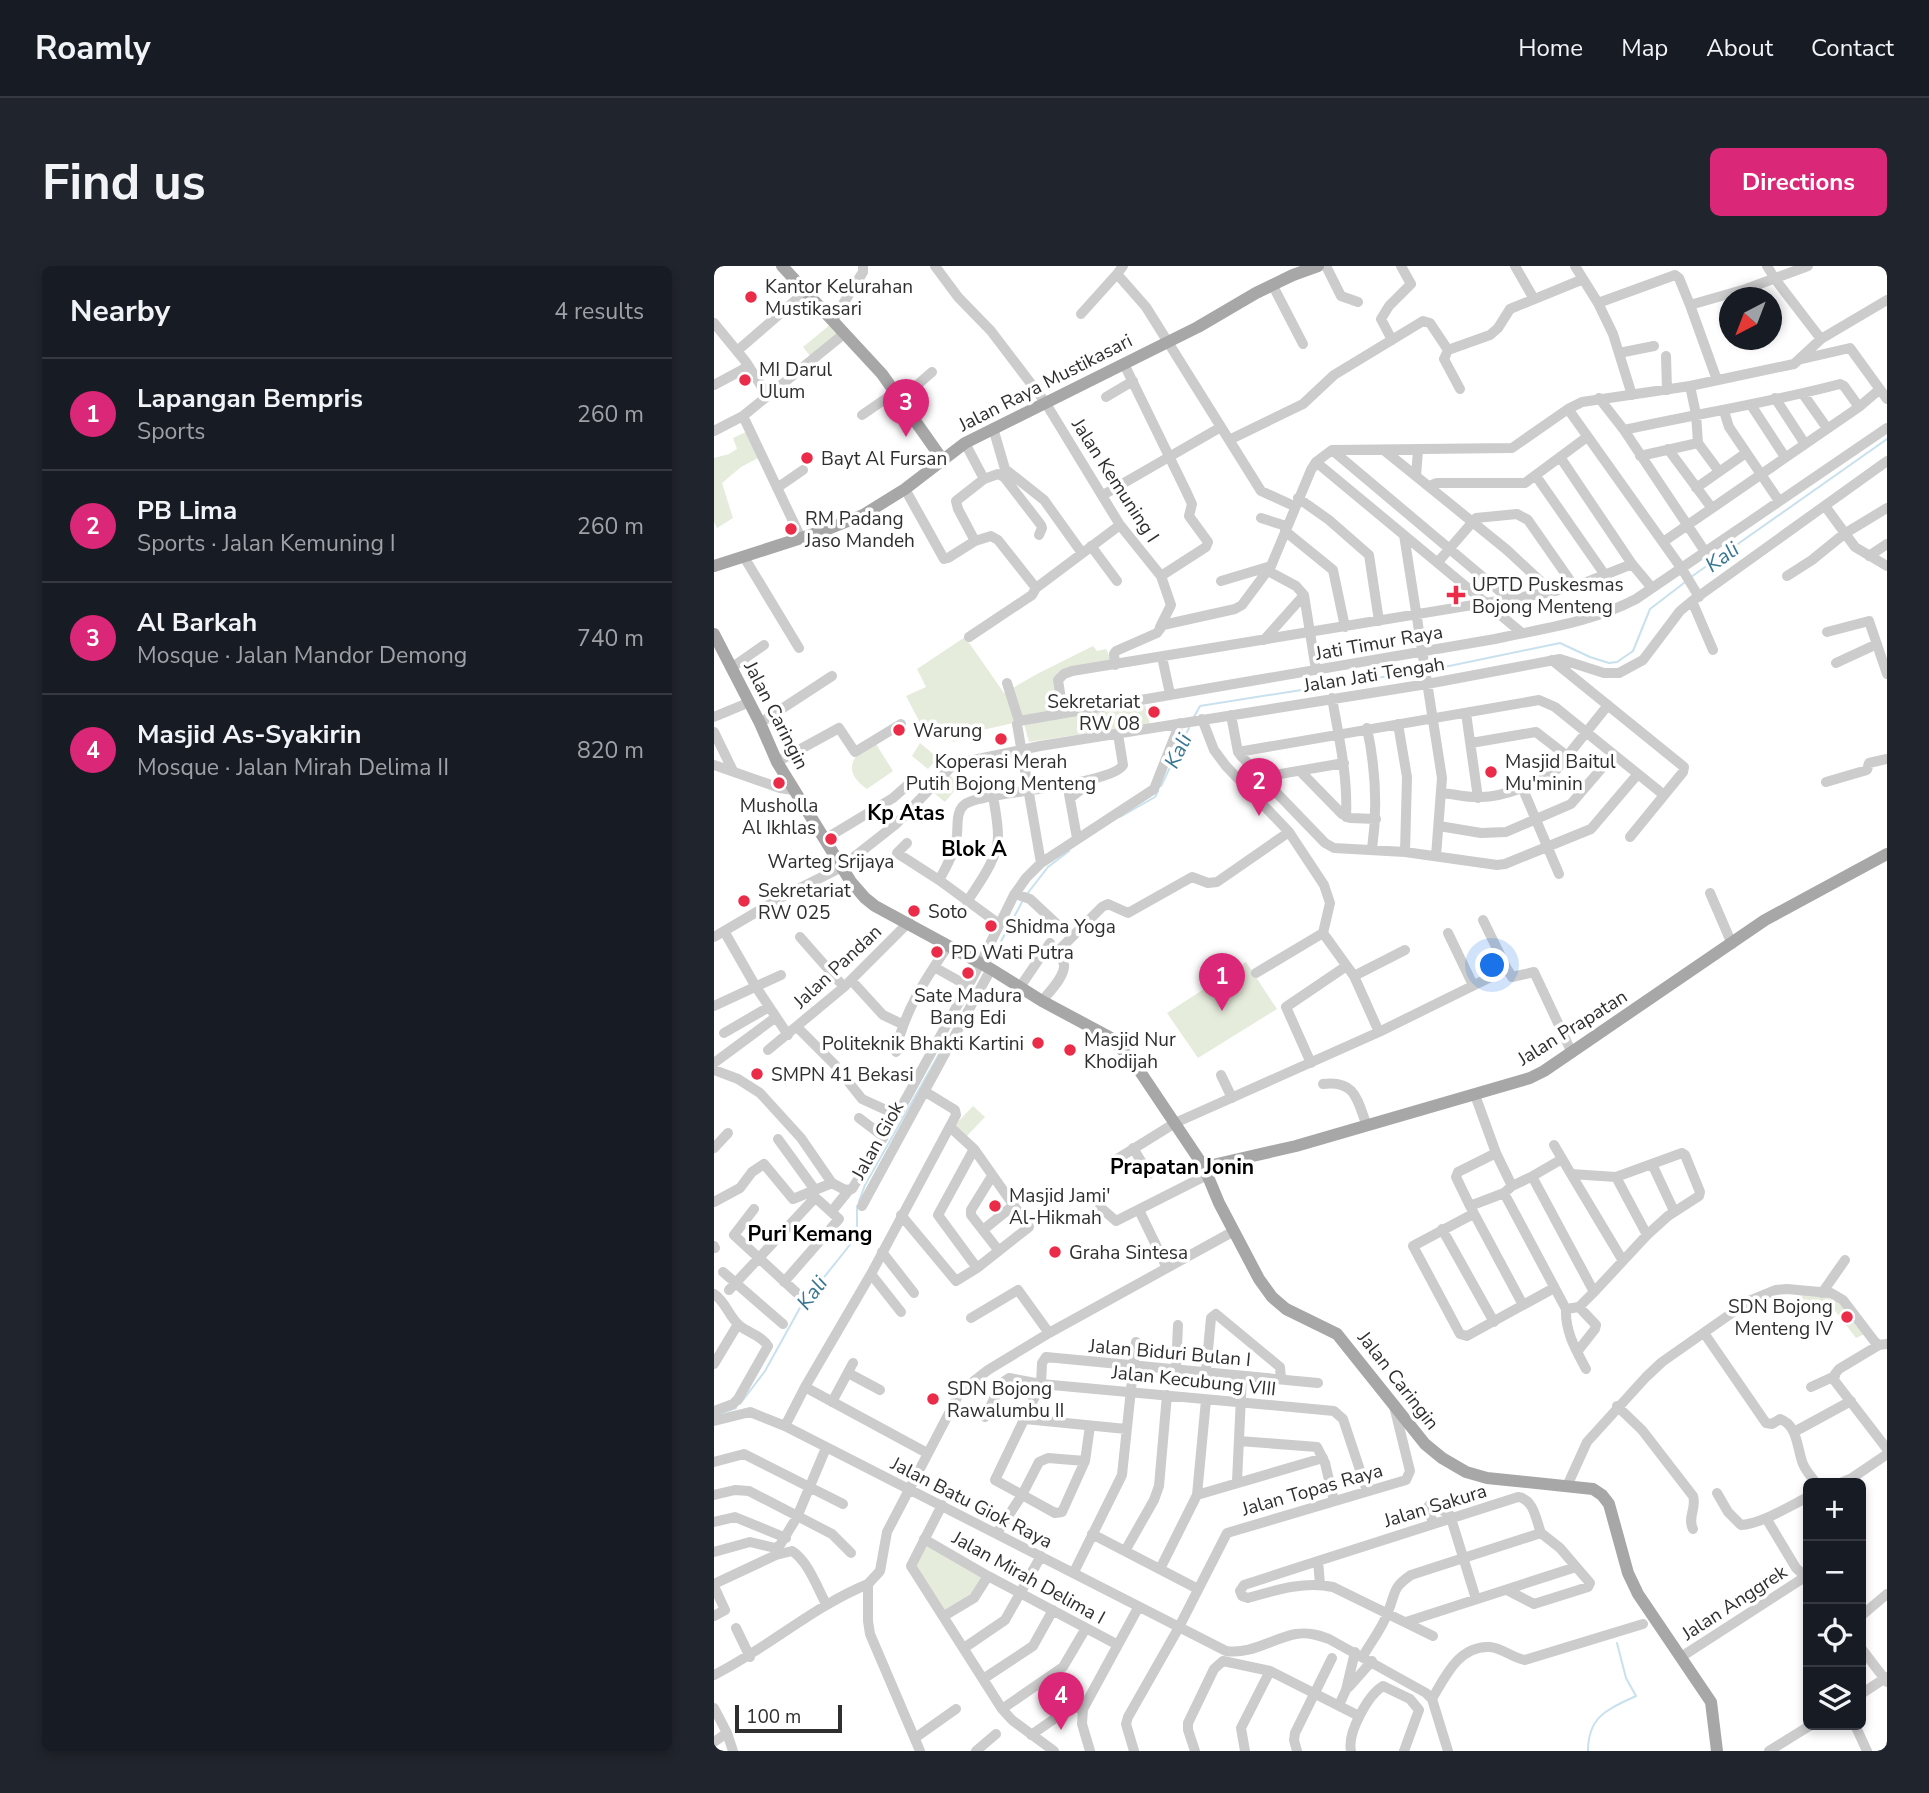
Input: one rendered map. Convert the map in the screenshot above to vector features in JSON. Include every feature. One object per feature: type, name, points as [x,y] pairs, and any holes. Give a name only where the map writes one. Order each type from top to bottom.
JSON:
[{"type":"main road","points":[[782,266],[881,374],[942,459]]},
{"type":"main road","name":"Jalan Raya Mustikasari","points":[[714,566],[863,515],[905,489],[965,443],[1273,286],[1290,270],[1318,266]]},
{"type":"main road","name":"Jalan Caringin","points":[[714,634],[793,790],[841,868],[865,898],[1113,1039],[1139,1070],[1205,1171],[1259,1279],[1272,1297],[1286,1309],[1337,1334],[1425,1444],[1452,1465],[1486,1478],[1593,1489],[1602,1494],[1609,1504],[1628,1573],[1637,1594],[1711,1702],[1717,1751]]},
{"type":"main road","name":"Jalan Prapatan","points":[[1205,1171],[1530,1078],[1572,1053],[1765,919],[1887,854]]},
{"type":"street","points":[[832,320],[863,272],[863,266]]},
{"type":"street","name":"Jalan Kemuning I","points":[[935,266],[958,297],[991,331],[1045,402],[1120,525],[1161,576]]},
{"type":"street","points":[[1326,266],[1341,296],[1358,302]]},
{"type":"street","points":[[1392,340],[1381,318],[1411,284],[1401,266]]},
{"type":"street","points":[[1515,266],[1534,299]]},
{"type":"street","points":[[1575,266],[1581,280],[1598,303],[1632,395]]},
{"type":"street","points":[[1768,266],[1821,339]]},
{"type":"street","points":[[1690,305],[1808,266]]},
{"type":"street","points":[[1081,314],[1120,270],[1261,491],[1296,502],[1329,520],[1369,555],[1379,621]]},
{"type":"street","points":[[1598,303],[1675,275],[1679,278],[1690,305],[1717,380]]},
{"type":"street","points":[[1460,389],[1444,359],[1448,350],[1490,335],[1510,309],[1581,280]]},
{"type":"street","points":[[1273,286],[1303,344]]},
{"type":"street","points":[[737,351],[805,292]]},
{"type":"street","points":[[1160,627],[1239,608],[1269,569],[1296,502],[1316,462],[1332,450],[1512,448],[1568,409],[1599,398],[1690,386],[1794,364],[1821,339],[1885,305]]},
{"type":"street","points":[[1229,440],[1303,404],[1334,375],[1426,321],[1448,350]]},
{"type":"street","points":[[714,323],[746,362],[767,395]]},
{"type":"street","points":[[714,431],[743,416],[845,333]]},
{"type":"street","points":[[1619,354],[1654,346]]},
{"type":"street","points":[[1798,360],[1850,348],[1887,399]]},
{"type":"street","points":[[1667,356],[1667,390]]},
{"type":"street","points":[[714,385],[742,370],[746,367],[746,362]]},
{"type":"street","points":[[1115,665],[1114,654],[1119,649],[1157,633],[1171,605],[1161,576],[1208,544],[1189,516],[1192,504],[1124,364]]},
{"type":"street","points":[[862,415],[897,397],[932,372]]},
{"type":"street","points":[[1106,397],[1133,381]]},
{"type":"street","points":[[1624,430],[1696,414],[1724,411],[1840,384],[1859,407]]},
{"type":"street","points":[[1690,386],[1698,443],[1718,470]]},
{"type":"street","points":[[1663,542],[1880,390]]},
{"type":"street","points":[[1803,394],[1827,428]]},
{"type":"street","points":[[1599,398],[1624,430],[1706,553]]},
{"type":"street","points":[[1774,398],[1805,444]]},
{"type":"street","points":[[1751,405],[1785,457]]},
{"type":"street","points":[[1568,409],[1686,576],[1713,650]]},
{"type":"street","points":[[1724,411],[1729,427],[1779,501]]},
{"type":"street","points":[[743,416],[801,538]]},
{"type":"street","points":[[993,428],[1005,469],[1044,500],[1117,581]]},
{"type":"street","points":[[1103,495],[1221,428]]},
{"type":"street","name":"Jati Timur Raya","points":[[1019,721],[1316,670],[1422,655],[1564,626],[1589,618],[1623,606],[1652,588],[1686,576],[1706,553],[1887,428]]},
{"type":"street","points":[[1429,486],[1437,483],[1522,483],[1536,476],[1587,437]]},
{"type":"street","points":[[965,443],[984,479]]},
{"type":"street","points":[[1640,456],[1698,443]]},
{"type":"street","points":[[1668,449],[1711,507]]},
{"type":"street","points":[[1332,450],[1509,599]]},
{"type":"street","points":[[1416,476],[1418,450]]},
{"type":"street","points":[[1385,451],[1507,550],[1552,592]]},
{"type":"street","points":[[1696,488],[1718,470],[1746,453]]},
{"type":"street","points":[[1560,457],[1632,564],[1652,588]]},
{"type":"street","name":"Jalan Jati Tengah","points":[[841,868],[896,824],[954,764],[1118,733],[1552,660],[1568,660],[1604,673],[1619,673],[1643,660],[1667,627],[1695,599],[1887,461]]},
{"type":"street","points":[[1316,462],[1522,633]]},
{"type":"street","points":[[777,488],[803,470]]},
{"type":"street","points":[[975,541],[956,500],[984,479],[998,474],[1041,525],[1039,535]]},
{"type":"street","points":[[1536,476],[1605,575]]},
{"type":"street","points":[[905,489],[942,557],[948,558],[985,536],[995,537],[1036,588]]},
{"type":"street","points":[[1825,506],[1855,547],[1887,566]]},
{"type":"street","points":[[1787,576],[1844,534],[1887,508]]},
{"type":"street","points":[[1438,562],[1472,522],[1480,517],[1517,514],[1524,516],[1574,586]]},
{"type":"street","points":[[1261,518],[1285,529],[1333,570],[1345,627]]},
{"type":"street","points":[[969,637],[1032,595],[1036,588],[1120,525]]},
{"type":"street","points":[[1404,535],[1442,771],[1436,856]]},
{"type":"street","points":[[1868,556],[1887,544]]},
{"type":"street","points":[[744,557],[799,648]]},
{"type":"street","points":[[1063,712],[1057,685],[1060,677],[1072,671],[1552,592],[1632,564]]},
{"type":"street","points":[[1221,581],[1269,569],[1296,586],[1304,594],[1316,670]]},
{"type":"street","points":[[1264,640],[1304,594]]},
{"type":"street","points":[[1827,632],[1868,621],[1887,674]]},
{"type":"street","points":[[731,668],[764,645]]},
{"type":"street","points":[[1836,663],[1877,645]]},
{"type":"street","points":[[1162,657],[1170,694]]},
{"type":"street","points":[[1552,660],[1684,767],[1683,772],[1630,837]]},
{"type":"street","points":[[760,723],[832,676]]},
{"type":"street","points":[[1007,683],[1019,721],[1017,724],[1041,863]]},
{"type":"street","points":[[1332,698],[1344,763],[1346,817]]},
{"type":"street","points":[[1238,752],[1539,700],[1555,707],[1664,795]]},
{"type":"street","points":[[714,717],[750,702]]},
{"type":"street","points":[[1442,793],[1478,798],[1494,796],[1554,772],[1608,705]]},
{"type":"street","points":[[1466,713],[1478,798]]},
{"type":"street","points":[[1231,715],[1238,752],[1330,847],[1405,852],[1497,864],[1514,861],[1594,827],[1637,775]]},
{"type":"street","points":[[832,1212],[855,1187],[968,986],[986,966],[999,924],[1022,896],[1041,863],[1154,789],[1191,721],[1226,766],[1289,832],[1327,893],[1329,910],[1322,933],[1256,973]]},
{"type":"street","points":[[777,762],[839,728],[855,751],[901,724]]},
{"type":"street","points":[[1398,724],[1407,777],[1405,852]]},
{"type":"street","points":[[1367,729],[1376,769],[1376,819],[1372,849]]},
{"type":"street","points":[[714,732],[733,771]]},
{"type":"street","points":[[1471,743],[1536,732],[1567,756]]},
{"type":"street","points":[[1070,798],[1095,780],[1121,769],[1123,765],[1118,733]]},
{"type":"street","points":[[1439,826],[1500,834],[1536,820],[1572,804],[1613,755]]},
{"type":"street","points":[[1826,782],[1867,770],[1869,763],[1887,759]]},
{"type":"street","points":[[1263,778],[1344,763]]},
{"type":"street","points":[[714,765],[793,790]]},
{"type":"street","points":[[1300,771],[1346,817],[1376,819]]},
{"type":"street","points":[[939,880],[951,854],[961,808],[970,802],[1095,780]]},
{"type":"street","points":[[825,839],[893,798],[911,782]]},
{"type":"street","points":[[1067,783],[1077,838]]},
{"type":"street","points":[[1522,787],[1559,874]]},
{"type":"street","points":[[967,902],[997,848],[993,796]]},
{"type":"street","points":[[1042,1001],[1063,971],[1060,948],[1102,906],[1108,904],[1128,913],[1192,877],[1208,883],[1217,882],[1289,832]]},
{"type":"street","points":[[907,844],[897,853],[999,924]]},
{"type":"street","points":[[714,937],[782,897],[841,868]]},
{"type":"street","points":[[1710,893],[1732,944]]},
{"type":"street","points":[[1022,896],[1062,929]]},
{"type":"street","points":[[1483,919],[1512,977],[1534,972],[1572,1053]]},
{"type":"street","name":"Jalan Pandan","points":[[768,1050],[848,984],[909,922]]},
{"type":"street","points":[[724,931],[788,1035]]},
{"type":"street","points":[[1322,933],[1354,976],[1379,1032]]},
{"type":"street","points":[[1448,933],[1473,985]]},
{"type":"street","points":[[800,937],[883,1015],[902,1024]]},
{"type":"street","points":[[1020,988],[1050,943]]},
{"type":"street","points":[[896,1052],[902,1024],[948,946]]},
{"type":"street","points":[[1354,976],[1405,950]]},
{"type":"street","name":"Jalan Giok","points":[[862,1206],[924,1091],[986,966]]},
{"type":"street","points":[[934,967],[968,986]]},
{"type":"street","points":[[1311,1063],[1286,1007],[1345,967]]},
{"type":"street","points":[[1117,1158],[1175,1124],[1379,1032],[1507,969]]},
{"type":"street","points":[[714,1006],[781,975]]},
{"type":"street","points":[[724,1033],[769,1007]]},
{"type":"street","points":[[714,1063],[776,1017]]},
{"type":"street","points":[[797,1027],[835,1065],[862,1099],[897,1115]]},
{"type":"street","points":[[714,1070],[737,1079],[760,1093],[801,1138],[832,1183],[849,1191]]},
{"type":"street","points":[[1221,1075],[1232,1098]]},
{"type":"street","points":[[1323,1084],[1340,1083],[1351,1090],[1367,1126]]},
{"type":"street","points":[[785,1426],[956,1115],[955,1110],[924,1091]]},
{"type":"street","points":[[1475,1095],[1508,1189],[1566,1309],[1567,1327],[1586,1369]]},
{"type":"street","points":[[859,1118],[884,1137]]},
{"type":"street","points":[[901,1215],[957,1281],[978,1268],[1029,1227],[974,1149],[950,1127]]},
{"type":"street","points":[[714,1148],[728,1133]]},
{"type":"street","points":[[778,1139],[815,1190]]},
{"type":"street","points":[[1554,1144],[1623,1261]]},
{"type":"street","points":[[1133,1148],[1149,1174]]},
{"type":"street","points":[[974,1149],[938,1215],[978,1268]]},
{"type":"street","points":[[1496,1153],[1456,1174],[1471,1210],[1523,1305]]},
{"type":"street","points":[[1566,1309],[1579,1307],[1647,1235],[1674,1211],[1700,1194],[1685,1156],[1679,1153],[1616,1177],[1572,1174]]},
{"type":"street","points":[[1554,1288],[1467,1336],[1460,1334],[1413,1249],[1415,1243],[1562,1159]]},
{"type":"street","points":[[714,1202],[740,1188],[752,1172],[764,1164],[793,1199],[832,1183]]},
{"type":"street","points":[[1652,1164],[1674,1211]]},
{"type":"street","points":[[1100,1207],[1116,1221],[1205,1171]]},
{"type":"street","points":[[992,1176],[971,1210],[999,1251]]},
{"type":"street","points":[[1531,1177],[1594,1293]]},
{"type":"street","points":[[1616,1177],[1647,1235]]},
{"type":"street","points":[[732,1286],[812,1201],[821,1200],[838,1217],[838,1222],[784,1282]]},
{"type":"street","points":[[983,1230],[1014,1205]]},
{"type":"street","points":[[754,1209],[734,1235],[799,1295]]},
{"type":"street","points":[[1139,1210],[1167,1268]]},
{"type":"street","points":[[1442,1229],[1494,1322]]},
{"type":"street","points":[[714,1675],[750,1657],[825,1604],[868,1584],[880,1571],[887,1532],[960,1392],[988,1370],[1049,1333],[1234,1231]]},
{"type":"street","points":[[882,1252],[914,1293]]},
{"type":"street","points":[[1822,1293],[1846,1260]]},
{"type":"street","points":[[723,1272],[732,1286],[783,1324]]},
{"type":"street","points":[[871,1273],[901,1312]]},
{"type":"street","points":[[971,1318],[1018,1290],[1049,1333]]},
{"type":"street","points":[[1567,1486],[1582,1450],[1617,1406],[1662,1362],[1749,1301],[1776,1290],[1831,1293],[1843,1300],[1883,1344],[1839,1369],[1835,1376],[1811,1387]]},
{"type":"street","points":[[714,1294],[738,1324],[767,1343],[767,1350],[733,1404],[714,1411]]},
{"type":"street","points":[[1577,1352],[1596,1325],[1579,1307]]},
{"type":"street","points":[[1206,1371],[1211,1318],[1216,1314],[1280,1367],[1281,1379]]},
{"type":"street","points":[[714,1364],[738,1324]]},
{"type":"street","points":[[1176,1369],[1178,1325]]},
{"type":"street","points":[[1704,1332],[1766,1423],[1785,1420],[1794,1432],[1804,1465],[1813,1478]]},
{"type":"street","points":[[1074,1572],[1122,1475],[1136,1342]]},
{"type":"street","name":"Jalan Biduri Bulan I","points":[[1041,1384],[1042,1363],[1046,1357],[1318,1383]]},
{"type":"street","points":[[832,1402],[853,1363]]},
{"type":"street","points":[[846,1376],[850,1374],[880,1390]]},
{"type":"street","points":[[1237,1482],[1242,1376]]},
{"type":"street","points":[[1835,1376],[1835,1380],[1887,1451],[1886,1455],[1867,1469],[1850,1478]]},
{"type":"street","name":"Jalan Kecubung VIII","points":[[985,1417],[1009,1378],[1041,1384],[1334,1411],[1343,1419],[1367,1491]]},
{"type":"street","points":[[1041,1384],[995,1478],[997,1482],[1055,1513],[1062,1512],[1086,1461],[1090,1426]]},
{"type":"street","points":[[805,1387],[927,1453]]},
{"type":"street","points":[[1125,1551],[1159,1486],[1167,1395]]},
{"type":"street","points":[[1160,1569],[1197,1495],[1206,1400]]},
{"type":"street","points":[[1794,1432],[1851,1401]]},
{"type":"street","name":"Jalan Topas Raya","points":[[1134,1751],[1126,1724],[1227,1533],[1406,1480],[1410,1471],[1394,1406]]},
{"type":"street","points":[[1617,1406],[1642,1430],[1693,1496],[1695,1501],[1690,1518],[1693,1529]]},
{"type":"street","name":"Jalan Batu Giok Raya","points":[[714,1421],[750,1412],[785,1426],[1074,1572],[1178,1629],[1226,1651],[1244,1651],[1297,1634],[1314,1634],[1363,1657]]},
{"type":"street","points":[[1025,1419],[1126,1429]]},
{"type":"street","points":[[1239,1441],[1315,1446],[1323,1458],[1334,1501]]},
{"type":"street","points":[[714,1552],[750,1542],[775,1548],[786,1538],[826,1448]]},
{"type":"street","points":[[714,1462],[744,1454],[842,1504]]},
{"type":"street","points":[[1197,1495],[1323,1458]]},
{"type":"street","points":[[997,1533],[1022,1495],[1039,1462],[1043,1459],[1086,1461]]},
{"type":"street","points":[[714,1495],[743,1489],[832,1534],[850,1553]]},
{"type":"street","points":[[1717,1493],[1728,1512],[1741,1525],[1749,1525],[1803,1500]]},
{"type":"street","name":"Jalan Sakura","points":[[1320,1584],[1285,1587],[1248,1598],[1242,1596],[1240,1591],[1244,1585],[1518,1497],[1526,1498],[1530,1503],[1541,1533]]},
{"type":"street","points":[[1433,1523],[1431,1503],[1446,1511],[1450,1518],[1476,1599]]},
{"type":"street","points":[[942,1505],[911,1566],[1002,1709],[1054,1751]]},
{"type":"street","points":[[714,1522],[735,1517],[786,1538]]},
{"type":"street","points":[[1766,1518],[1796,1568],[1803,1574]]},
{"type":"street","points":[[1339,1705],[1388,1613],[1394,1590],[1411,1575],[1541,1533],[1560,1548],[1590,1583],[1588,1587],[1534,1604],[1507,1590]]},
{"type":"street","points":[[1092,1534],[1198,1589]]},
{"type":"street","name":"Jalan Mirah Delima I","points":[[924,1539],[1118,1645]]},
{"type":"street","points":[[714,1615],[725,1610],[714,1585],[792,1550],[808,1571],[825,1604]]},
{"type":"street","points":[[964,1648],[1005,1620],[1041,1556]]},
{"type":"street","points":[[1318,1560],[1320,1584],[1344,1591],[1433,1636]]},
{"type":"street","points":[[1406,1622],[1576,1567]]},
{"type":"street","points":[[944,1616],[974,1598],[988,1576]]},
{"type":"street","name":"Jalan Anggrek","points":[[1681,1657],[1803,1580]]},
{"type":"street","points":[[868,1584],[870,1634],[920,1751]]},
{"type":"street","points":[[1866,1612],[1887,1594]]},
{"type":"street","points":[[1090,1751],[1082,1724],[1083,1709],[1138,1608]]},
{"type":"street","points":[[983,1679],[1033,1646],[1053,1610]]},
{"type":"street","points":[[1432,1699],[1462,1654],[1491,1647],[1525,1660],[1643,1624]]},
{"type":"street","points":[[736,1628],[750,1657]]},
{"type":"street","points":[[1002,1709],[1063,1667],[1086,1628]]},
{"type":"street","points":[[1866,1655],[1886,1679],[1866,1691]]},
{"type":"street","points":[[1346,1690],[1363,1657]]},
{"type":"street","points":[[1363,1657],[1420,1687],[1432,1699],[1448,1751]]},
{"type":"street","points":[[1297,1751],[1295,1732],[1332,1658]]},
{"type":"street","points":[[1195,1751],[1188,1723],[1216,1665],[1223,1661],[1270,1671],[1359,1716]]},
{"type":"street","points":[[1245,1751],[1241,1728],[1270,1671]]},
{"type":"street","points":[[1351,1751],[1349,1743],[1359,1716],[1377,1690],[1384,1686],[1410,1699],[1420,1713],[1404,1751]]},
{"type":"street","points":[[1031,1735],[1070,1708],[1083,1709]]},
{"type":"street","points":[[714,1709],[733,1751]]},
{"type":"street","points":[[915,1738],[956,1709]]},
{"type":"street","points":[[1769,1751],[1803,1730]]},
{"type":"street","points":[[1857,1730],[1867,1751]]},
{"type":"street","points":[[714,1742],[727,1733]]},
{"type":"street","points":[[976,1751],[996,1734]]},
{"type":"green space","points":[[831,324],[841,333],[811,357],[803,347]]},
{"type":"green space","points":[[746,432],[758,458],[741,467],[722,483],[733,518],[717,528],[714,522],[714,458],[737,449],[733,438]]},
{"type":"green space","points":[[965,637],[1004,693],[1093,646],[1097,651],[1106,649],[1112,662],[1060,677],[1063,712],[978,731],[954,742],[939,729],[927,736],[906,696],[926,687],[917,669]]},
{"type":"green space","points":[[1145,705],[1150,724],[1029,742],[1024,724]]},
{"type":"green space","points":[[874,741],[893,771],[867,789],[854,776],[852,770],[855,758]]},
{"type":"green space","points":[[920,743],[938,758],[928,769],[912,756]]},
{"type":"green space","points":[[946,772],[960,784],[945,802],[930,790]]},
{"type":"green space","points":[[1246,962],[1277,1009],[1198,1058],[1167,1013]]},
{"type":"green space","points":[[973,1106],[985,1117],[966,1137],[954,1126]]},
{"type":"green space","points":[[1797,1294],[1831,1294],[1867,1333],[1856,1338],[1826,1299],[1810,1308]]},
{"type":"green space","points":[[924,1539],[988,1576],[978,1594],[944,1616],[911,1563]]},
{"type":"waterway","name":"Kali","points":[[1691,577],[1887,439]]},
{"type":"waterway","name":"Kali","points":[[1430,670],[1560,643],[1590,657],[1609,663],[1617,662],[1633,651],[1650,609],[1684,583]]},
{"type":"waterway","name":"Kali","points":[[1194,717],[1200,706],[1421,671]]},
{"type":"waterway","name":"Kali","points":[[1161,786],[1189,728]]},
{"type":"waterway","name":"Kali","points":[[1120,817],[1155,797],[1158,791]]},
{"type":"waterway","name":"Kali","points":[[1027,894],[1048,867],[1069,851]]},
{"type":"waterway","name":"Kali","points":[[990,962],[1022,902]]},
{"type":"waterway","name":"Kali","points":[[859,1201],[865,1185],[947,1040]]},
{"type":"waterway","name":"Kali","points":[[740,1404],[765,1371],[801,1306],[857,1236],[857,1206]]},
{"type":"waterway","name":"Kali","points":[[714,1416],[736,1408]]},
{"type":"waterway","points":[[1588,1751],[1592,1729],[1602,1715],[1636,1696],[1626,1678],[1617,1643]]},
{"type":"place","name":"Kantor Kelurahan Mustikasari","points":[[751,297]]},
{"type":"place","name":"MI Darul Ulum","points":[[745,380]]},
{"type":"place","name":"Al Barkah","points":[[906,437]]},
{"type":"place","name":"Bayt Al Fursan","points":[[807,458]]},
{"type":"place","name":"RM Padang Jaso Mandeh","points":[[791,529]]},
{"type":"place","name":"UPTD Puskesmas Bojong Menteng","points":[[1456,595]]},
{"type":"place","name":"Sekretariat RW 08","points":[[1154,712]]},
{"type":"place","name":"Warung","points":[[899,730]]},
{"type":"place","name":"Koperasi Merah Putih Bojong Menteng","points":[[1001,739]]},
{"type":"place","name":"Masjid Baitul Mu'minin","points":[[1491,772]]},
{"type":"place","name":"Musholla Al Ikhlas","points":[[779,783]]},
{"type":"place","name":"PB Lima","points":[[1259,816]]},
{"type":"place","name":"Warteg Srijaya","points":[[831,839]]},
{"type":"place","name":"Sekretariat RW 025","points":[[744,901]]},
{"type":"place","name":"Soto","points":[[914,911]]},
{"type":"place","name":"Shidma Yoga","points":[[991,926]]},
{"type":"place","name":"PD Wati Putra","points":[[937,952]]},
{"type":"place","name":"Sate Madura Bang Edi","points":[[968,973]]},
{"type":"place","name":"Lapangan Bempris","points":[[1222,1011]]},
{"type":"place","name":"Politeknik Bhakti Kartini","points":[[1038,1043]]},
{"type":"place","name":"Masjid Nur Khodijah","points":[[1070,1050]]},
{"type":"place","name":"SMPN 41 Bekasi","points":[[757,1074]]},
{"type":"place","name":"Masjid Jami' Al-Hikmah","points":[[995,1206]]},
{"type":"place","name":"Graha Sintesa","points":[[1055,1252]]},
{"type":"place","name":"SDN Bojong Menteng IV","points":[[1847,1317]]},
{"type":"place","name":"SDN Bojong Rawalumbu II","points":[[933,1399]]},
{"type":"place","name":"Masjid As-Syakirin","points":[[1061,1730]]},
{"type":"district","name":"Kp Atas","points":[[906,813]]},
{"type":"district","name":"Blok A","points":[[974,849]]},
{"type":"district","name":"Prapatan Jonin","points":[[1182,1167]]},
{"type":"district","name":"Puri Kemang","points":[[810,1234]]}]
